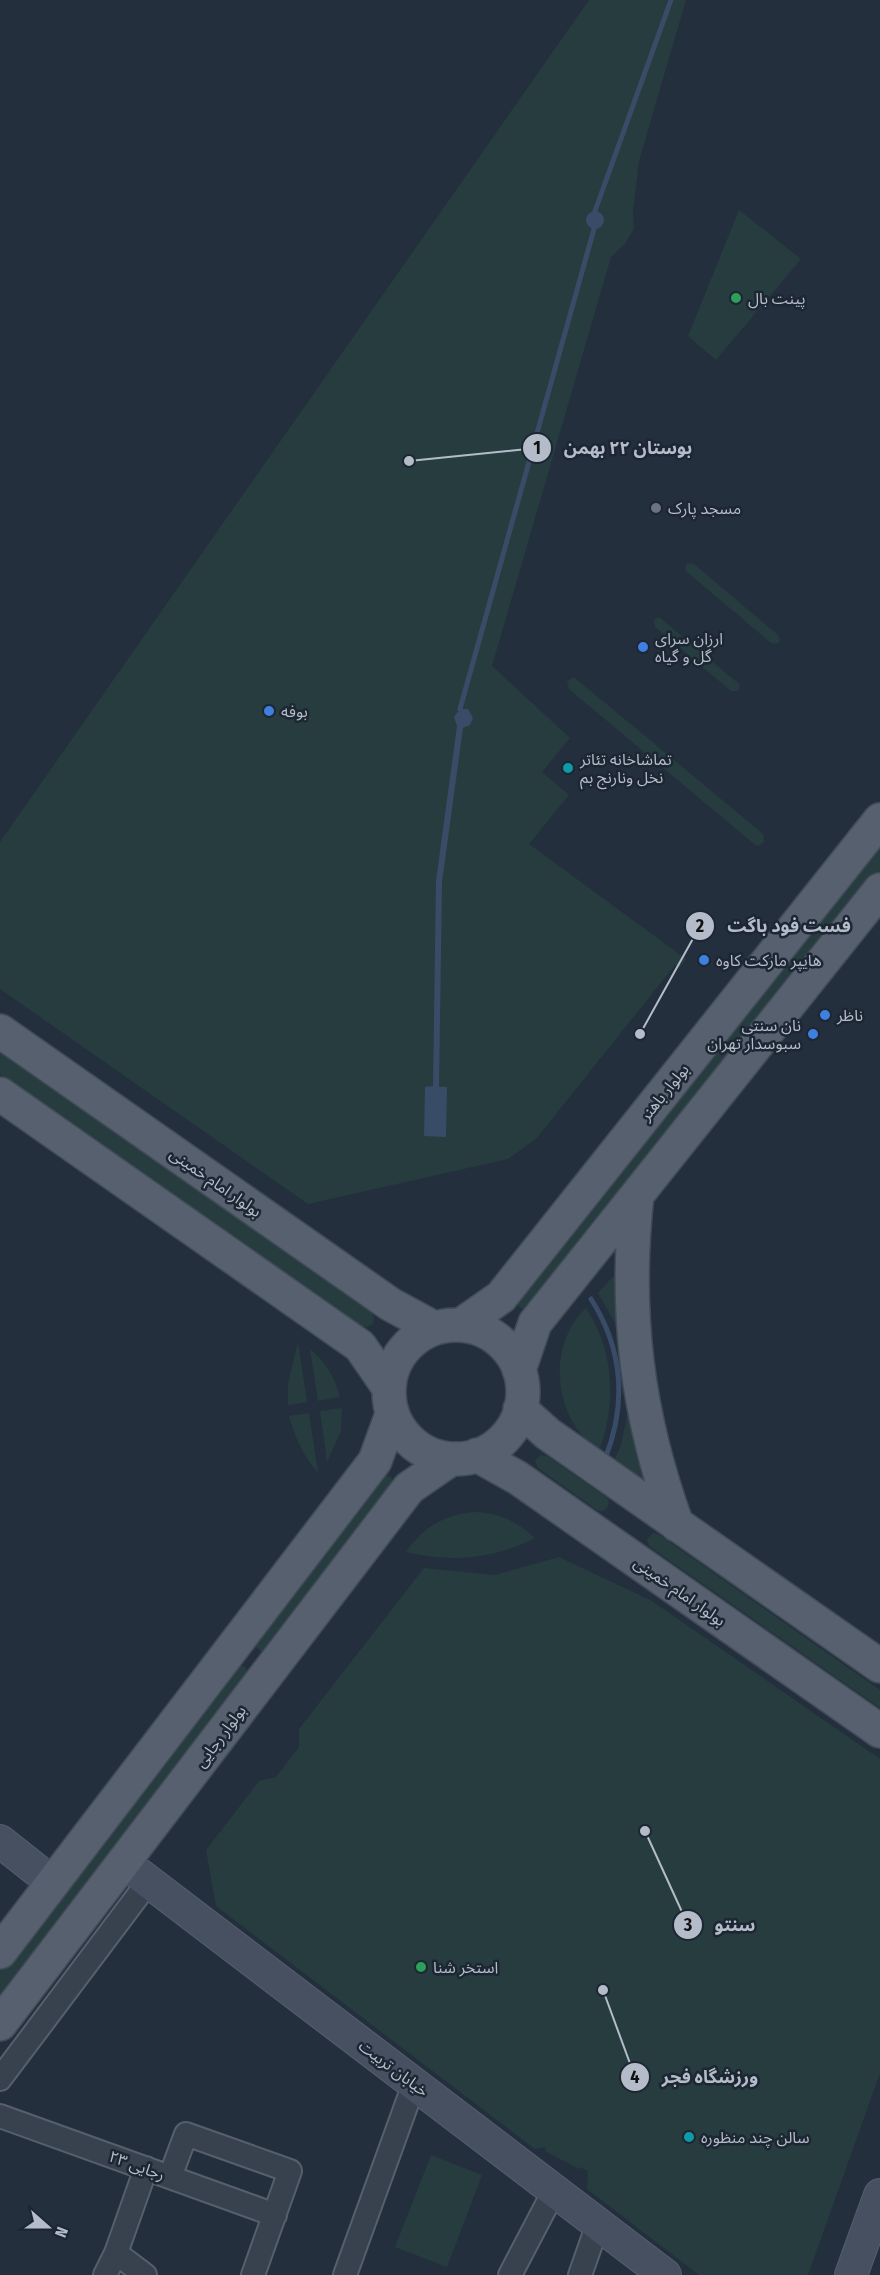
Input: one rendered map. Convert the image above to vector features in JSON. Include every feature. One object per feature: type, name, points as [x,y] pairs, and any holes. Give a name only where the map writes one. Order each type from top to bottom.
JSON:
[{"type":"main road","name":"بولوار باهنر","points":[[447,1327],[501,1296],[880,820]]},
{"type":"main road","points":[[519,1370],[535,1323],[878,897]]},
{"type":"main road","name":"بولوار امام خمینی","points":[[0,1031],[381,1298],[447,1327]]},
{"type":"main road","points":[[0,1094],[360,1346],[391,1401],[398,1426],[415,1445],[426,1452],[464,1457],[489,1450],[509,1433],[520,1409],[522,1383],[514,1358],[486,1332],[447,1327],[412,1341],[396,1362],[391,1401],[375,1461],[0,1953]]},
{"type":"main road","points":[[637,1195],[631,1270],[633,1344],[647,1427],[664,1490],[677,1525]]},
{"type":"main road","points":[[354,1342],[369,1330],[374,1322],[381,1298]]},
{"type":"main road","points":[[520,1409],[548,1434],[880,1666]]},
{"type":"main road","name":"بولوار امام خمینی","points":[[464,1457],[518,1478],[880,1731]]},
{"type":"main road","name":"بولوار رجایی","points":[[0,2024],[136,1871],[257,1688],[410,1488],[464,1457]]},
{"type":"main road","points":[[613,1544],[643,1500]]},
{"type":"main road","points":[[223,1662],[236,1654],[252,1658],[260,1672],[257,1688]]},
{"type":"street","points":[[0,1841],[53,1883]]},
{"type":"street","points":[[0,2079],[136,1871]]},
{"type":"street","name":"خیابان تربیت","points":[[136,1871],[665,2275]]},
{"type":"street","points":[[345,2275],[414,2084]]},
{"type":"street","name":"رجایی ۲۳","points":[[0,2116],[275,2215]]},
{"type":"street","points":[[170,2177],[186,2134],[291,2170],[253,2275]]},
{"type":"street","points":[[105,2275],[116,2253],[146,2168]]},
{"type":"street","points":[[510,2275],[554,2191]]},
{"type":"street","points":[[851,2275],[880,2195]]},
{"type":"street","points":[[580,2275],[598,2224]]},
{"type":"street","points":[[116,2253],[145,2275]]},
{"type":"green space","points":[[589,0],[686,0],[639,161],[633,210],[634,229],[624,245],[611,257],[492,666],[570,738],[542,772],[569,795],[529,844],[686,959],[679,968],[675,965],[536,1139],[508,1159],[308,1204],[0,989],[0,842]]},
{"type":"green space","name":"پینت بال","points":[[739,210],[801,259],[716,360],[688,336]]},
{"type":"green space","points":[[687,563],[694,564],[778,635],[780,641],[777,644],[771,643],[687,572],[685,569]]},
{"type":"green space","points":[[659,617],[738,683],[740,685],[738,691],[731,691],[655,627],[654,620]]},
{"type":"green space","points":[[574,677],[763,834],[764,842],[758,846],[754,844],[569,689],[567,681]]},
{"type":"green space","points":[[880,838],[880,872],[535,1306],[528,1310],[520,1308],[516,1301]]},
{"type":"green space","points":[[0,1051],[370,1311],[374,1317],[373,1324],[367,1327],[360,1326],[0,1074]]},
{"type":"green space","points":[[619,1270],[618,1328],[598,1293]]},
{"type":"green space","points":[[586,1308],[602,1341],[610,1378],[608,1414],[599,1450],[584,1437],[572,1421],[564,1402],[560,1382],[560,1362],[565,1342],[573,1324]]},
{"type":"green space","points":[[298,1342],[307,1402],[288,1405],[288,1384]]},
{"type":"green space","points":[[310,1349],[329,1371],[340,1397],[318,1401]]},
{"type":"green space","points":[[629,1406],[650,1484],[614,1461],[621,1445]]},
{"type":"green space","points":[[342,1408],[341,1431],[327,1462],[320,1411]]},
{"type":"green space","points":[[309,1413],[318,1473],[300,1446],[289,1416]]},
{"type":"green space","points":[[541,1455],[547,1456],[606,1497],[609,1502],[607,1508],[603,1511],[597,1510],[538,1468],[535,1460]]},
{"type":"green space","points":[[383,1475],[391,1477],[395,1484],[266,1658],[259,1649],[249,1645]]},
{"type":"green space","points":[[474,1512],[507,1519],[535,1538],[504,1551],[472,1557],[440,1557],[406,1552],[427,1529],[435,1524],[453,1516]]},
{"type":"green space","points":[[653,1533],[658,1534],[880,1690],[880,1708],[649,1546],[647,1539]]},
{"type":"green space","points":[[559,1557],[652,1601],[880,1759],[880,2073],[808,2275],[699,2275],[587,2189],[588,2171],[580,2167],[579,2169],[545,2151],[546,2147],[535,2149],[216,1906],[206,1850],[259,1781],[276,1777],[299,1747],[299,1729],[424,1568],[495,1575]]},
{"type":"green space","points":[[238,1665],[245,1667],[250,1674],[0,2006],[0,1971],[230,1669]]},
{"type":"green space","points":[[431,2155],[482,2175],[447,2267],[395,2247]]},
{"type":"water","points":[[595,211],[601,214],[604,220],[601,226],[595,229],[589,226],[586,220],[589,214]]},
{"type":"water","points":[[460,709],[468,709],[473,718],[470,725],[463,728],[442,882],[439,1087],[447,1087],[446,1137],[424,1136],[425,1087],[433,1086],[436,881],[457,726],[454,717]]},
{"type":"waterway","points":[[460,709],[594,229],[595,211],[671,0]]},
{"type":"waterway","points":[[591,1299],[610,1337],[618,1377],[617,1418],[605,1459]]},
{"type":"place","name":"پینت بال","points":[[736,298]]},
{"type":"place","name":"بوستان ۲۲ بهمن","points":[[409,461]]},
{"type":"place","name":"مسجد پارک","points":[[656,508]]},
{"type":"place","name":"ارزان سرای گل و گیاه","points":[[643,647]]},
{"type":"place","name":"بوفه","points":[[269,711]]},
{"type":"place","name":"تماشاخانه تئاتر نخل ونارنج بم","points":[[568,768]]},
{"type":"place","name":"هایپر مارکت کاوه","points":[[704,960]]},
{"type":"place","name":"ناظر","points":[[825,1015]]},
{"type":"place","name":"فست فود باگت","points":[[640,1034]]},
{"type":"place","name":"نان سنتی سبوسدار تهران","points":[[813,1034]]},
{"type":"place","name":"سنتو","points":[[645,1831]]},
{"type":"place","name":"استخر شنا","points":[[421,1967]]},
{"type":"place","name":"ورزشگاه فجر","points":[[603,1990]]},
{"type":"place","name":"سالن چند منظوره","points":[[689,2137]]}]
